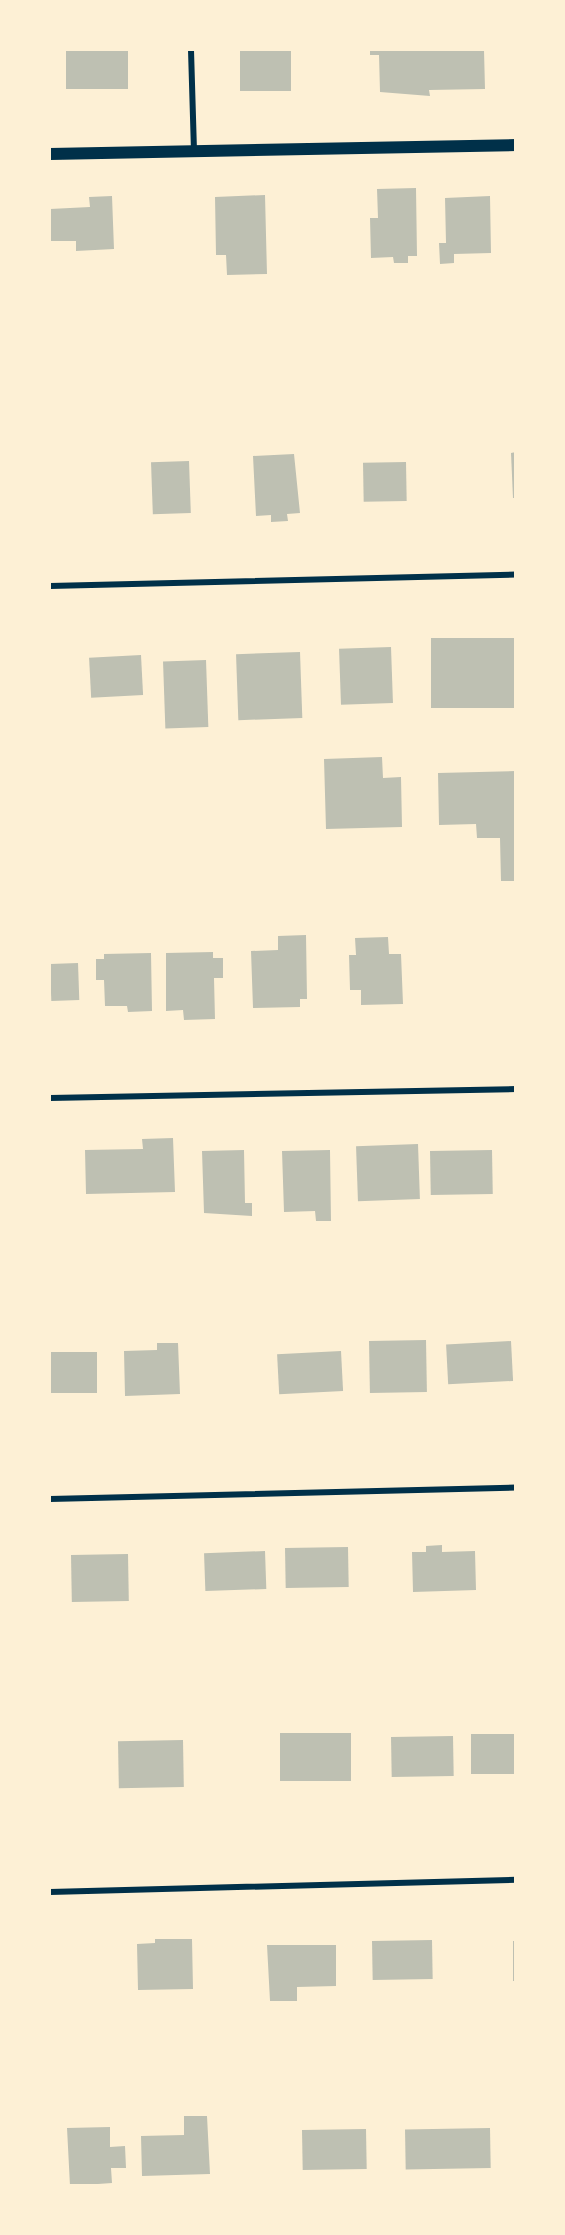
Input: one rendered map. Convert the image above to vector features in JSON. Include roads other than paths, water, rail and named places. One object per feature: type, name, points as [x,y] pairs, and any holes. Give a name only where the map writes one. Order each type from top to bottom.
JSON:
[{"type":"main road","points":[[50,154],[516,145]]},
{"type":"street","points":[[191,50],[194,150]]},
{"type":"street","points":[[50,586],[516,575]]},
{"type":"street","points":[[50,1098],[516,1089]]},
{"type":"street","points":[[50,1499],[516,1488]]},
{"type":"street","points":[[50,1892],[516,1880]]}]
